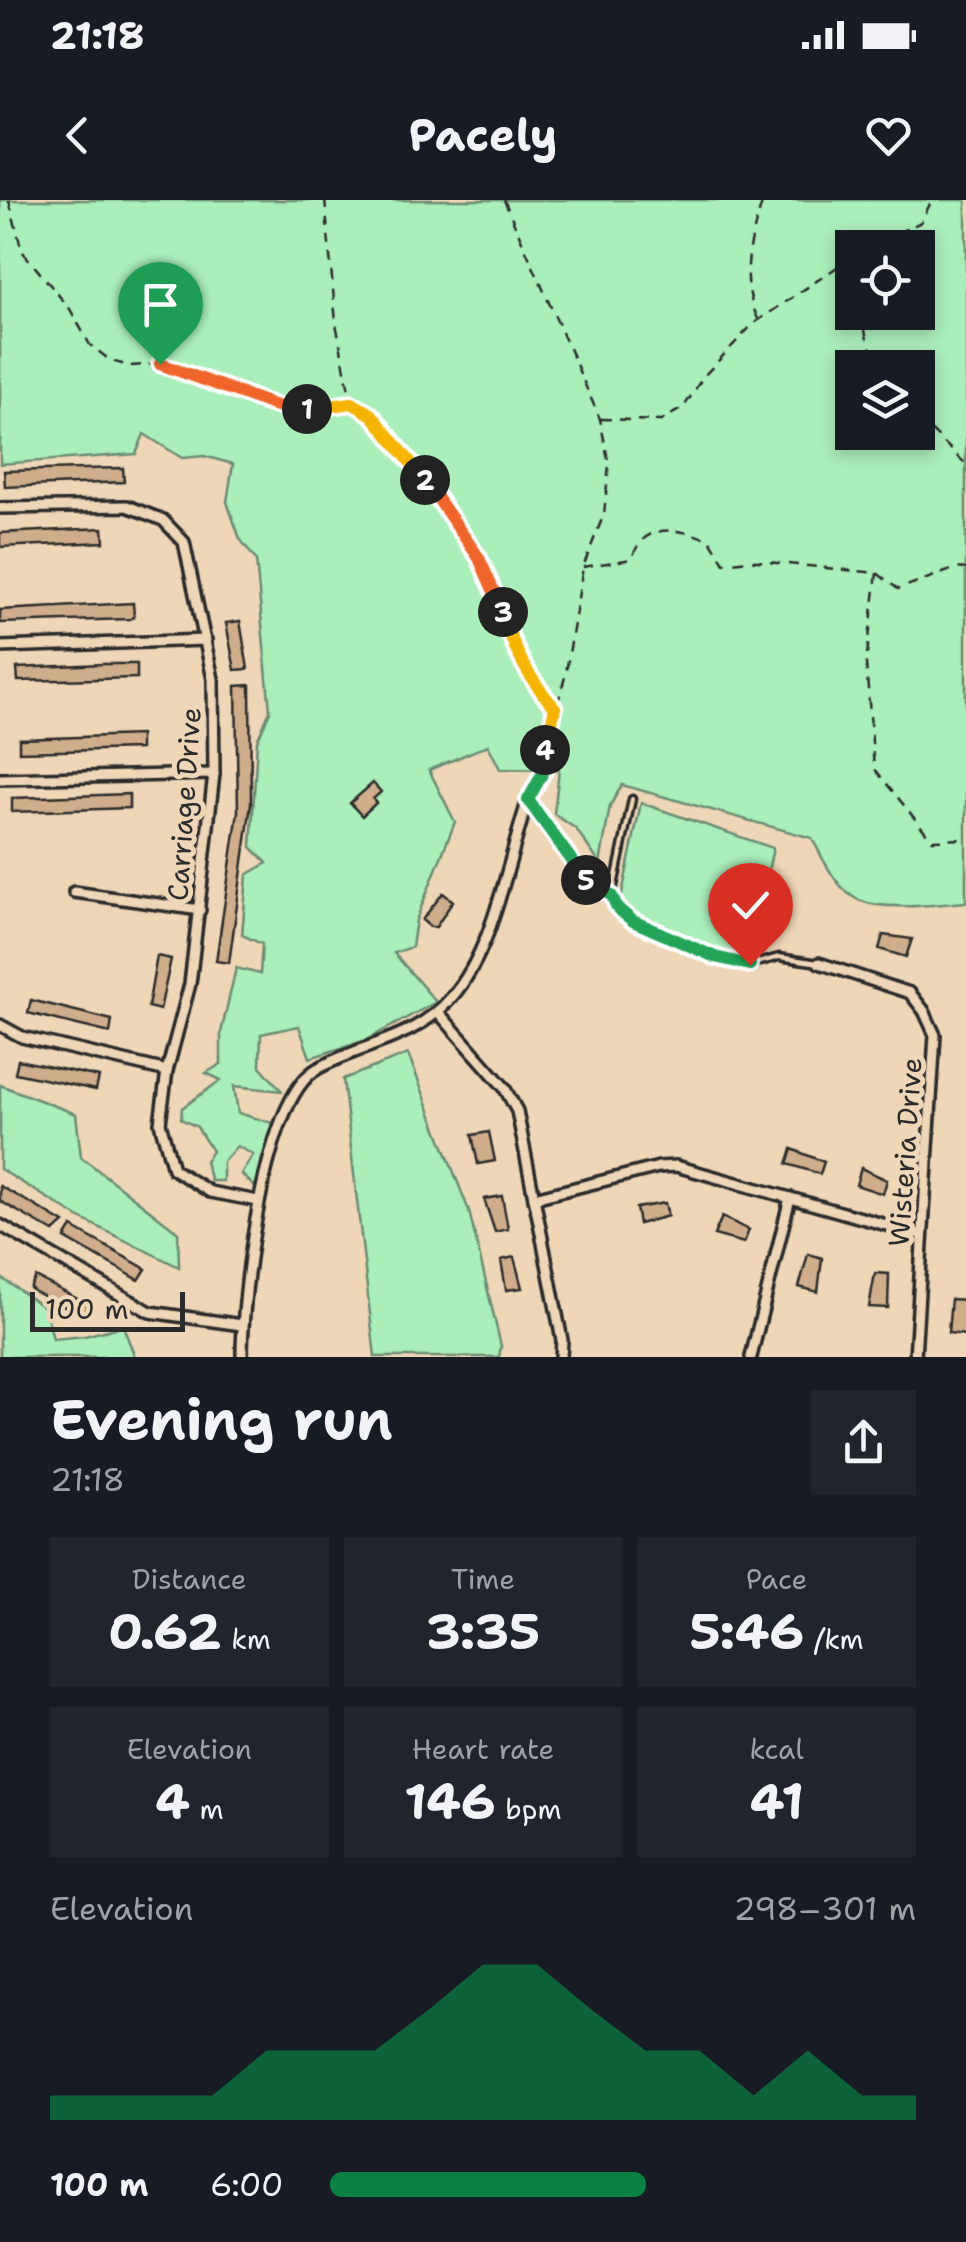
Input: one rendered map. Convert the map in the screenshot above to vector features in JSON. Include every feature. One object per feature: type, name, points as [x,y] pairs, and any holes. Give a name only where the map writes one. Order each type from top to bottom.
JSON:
[{"type":"street","name":"Carriage Drive","points":[[0,508],[127,506],[162,520],[184,542],[213,679],[214,774],[190,984],[167,1071],[160,1124],[173,1169],[210,1192],[258,1201]]},
{"type":"street","points":[[0,647],[206,640]]},
{"type":"street","points":[[0,779],[214,774]]},
{"type":"street","points":[[242,1357],[242,1326],[258,1201],[289,1099],[300,1082],[315,1070],[412,1030],[438,1012],[467,977],[478,955],[528,800]]},
{"type":"street","points":[[74,892],[200,910]]},
{"type":"street","name":"Wisteria Drive","points":[[819,964],[910,993],[935,1035],[915,1357]]},
{"type":"street","points":[[438,1012],[504,1087],[517,1112],[562,1340],[561,1357]]},
{"type":"street","points":[[0,1025],[22,1037],[167,1071]]},
{"type":"street","points":[[534,1198],[676,1166],[922,1235]]},
{"type":"street","points":[[751,1357],[790,1198]]},
{"type":"street","points":[[0,1225],[150,1312],[242,1326]]},
{"type":"lane","points":[[632,799],[612,896],[617,908],[633,921],[733,964],[750,965],[779,957],[819,964]]},
{"type":"lane","points":[[528,800],[587,880],[612,896]]},
{"type":"path","points":[[9,200],[22,252],[70,309],[90,345],[111,361],[130,366],[160,364],[276,406],[320,410],[352,403],[372,415],[412,460],[479,558],[499,597],[510,641],[529,678],[555,708]]},
{"type":"path","points":[[325,200],[336,324],[352,403]]},
{"type":"path","points":[[504,200],[600,420],[610,489],[583,567],[566,673],[543,757],[546,767],[528,800]]},
{"type":"path","points":[[758,321],[746,294],[749,246],[763,200]]},
{"type":"path","points":[[902,230],[921,222],[932,200]]},
{"type":"path","points":[[600,420],[662,421],[684,407],[703,377],[758,321],[835,269]]},
{"type":"path","points":[[935,434],[966,464]]},
{"type":"path","points":[[583,567],[632,558],[638,540],[644,535],[679,531],[710,540],[724,563],[774,562],[877,574],[898,589],[957,568],[966,569]]},
{"type":"path","points":[[877,574],[866,663],[874,768],[932,840],[966,839]]},
{"type":"green space","points":[[0,200],[966,200],[966,902],[898,906],[861,901],[838,883],[812,838],[622,785],[610,806],[600,864],[576,829],[554,814],[559,770],[500,769],[488,745],[429,770],[455,822],[416,920],[412,947],[394,953],[436,1002],[366,1040],[310,1058],[299,1026],[261,1034],[260,1066],[282,1091],[234,1086],[238,1113],[276,1124],[255,1187],[241,1174],[253,1155],[237,1146],[223,1162],[223,1181],[211,1181],[205,1162],[212,1151],[197,1127],[181,1119],[182,1108],[221,1080],[206,1073],[221,1064],[221,1033],[236,968],[260,974],[262,944],[242,935],[247,875],[267,863],[251,847],[257,741],[270,711],[256,560],[240,539],[227,502],[233,464],[204,456],[182,458],[144,434],[136,454],[0,464]]},
{"type":"green space","points":[[641,803],[773,848],[750,955],[731,959],[626,912],[620,903]]},
{"type":"green space","points":[[408,1054],[469,1211],[501,1346],[499,1357],[375,1357],[343,1079]]},
{"type":"green space","points":[[0,1085],[76,1114],[81,1157],[178,1232],[179,1267],[80,1218],[0,1169]]},
{"type":"green space","points":[[0,1277],[45,1308],[53,1339],[123,1326],[135,1357],[0,1357]]},
{"type":"building","points":[[123,468],[124,482],[5,487],[4,471]]},
{"type":"building","points":[[103,528],[104,542],[0,547],[0,533]]},
{"type":"building","points":[[133,603],[134,617],[130,619],[0,623],[0,610]]},
{"type":"building","points":[[240,621],[248,669],[235,670],[226,623]]},
{"type":"building","points":[[137,664],[137,678],[18,681],[17,668]]},
{"type":"building","points":[[250,685],[251,804],[229,963],[216,961],[238,812],[236,686]]},
{"type":"building","points":[[140,735],[140,749],[19,752],[19,739]]},
{"type":"building","points":[[373,783],[381,792],[362,816],[350,803]]},
{"type":"building","points":[[129,794],[129,808],[12,812],[12,798]]},
{"type":"building","points":[[443,893],[453,901],[436,927],[430,927],[422,920]]},
{"type":"building","points":[[883,935],[912,939],[906,957],[879,949]]},
{"type":"building","points":[[157,956],[171,959],[160,1010],[148,1007]]},
{"type":"building","points":[[31,1000],[112,1020],[110,1033],[28,1013]]},
{"type":"building","points":[[18,1060],[99,1077],[96,1090],[15,1073]]},
{"type":"building","points":[[489,1132],[495,1161],[478,1164],[472,1135]]},
{"type":"building","points":[[792,1149],[824,1162],[820,1174],[787,1164]]},
{"type":"building","points":[[861,1168],[887,1180],[883,1194],[856,1185]]},
{"type":"building","points":[[0,1186],[64,1223],[54,1232],[38,1223],[0,1201]]},
{"type":"building","points":[[502,1196],[508,1229],[495,1232],[484,1199]]},
{"type":"building","points":[[665,1203],[668,1216],[639,1224],[636,1208]]},
{"type":"building","points":[[722,1217],[749,1230],[744,1243],[714,1235]]},
{"type":"building","points":[[72,1227],[146,1269],[139,1280],[65,1238]]},
{"type":"building","points":[[808,1254],[822,1258],[818,1292],[799,1287]]},
{"type":"building","points":[[514,1257],[522,1288],[506,1290],[501,1260]]},
{"type":"building","points":[[875,1273],[889,1274],[888,1308],[869,1307]]},
{"type":"building","points":[[36,1277],[89,1305],[83,1315],[30,1288]]},
{"type":"building","points":[[951,1299],[965,1300],[966,1335],[948,1333]]},
{"type":"route","points":[[160,364],[276,406],[320,410],[352,403],[372,415],[412,460],[479,558],[499,597],[510,641],[529,678],[555,708],[543,757],[546,767],[528,800],[587,880],[612,896],[617,908],[633,921],[733,964],[750,965]]}]
